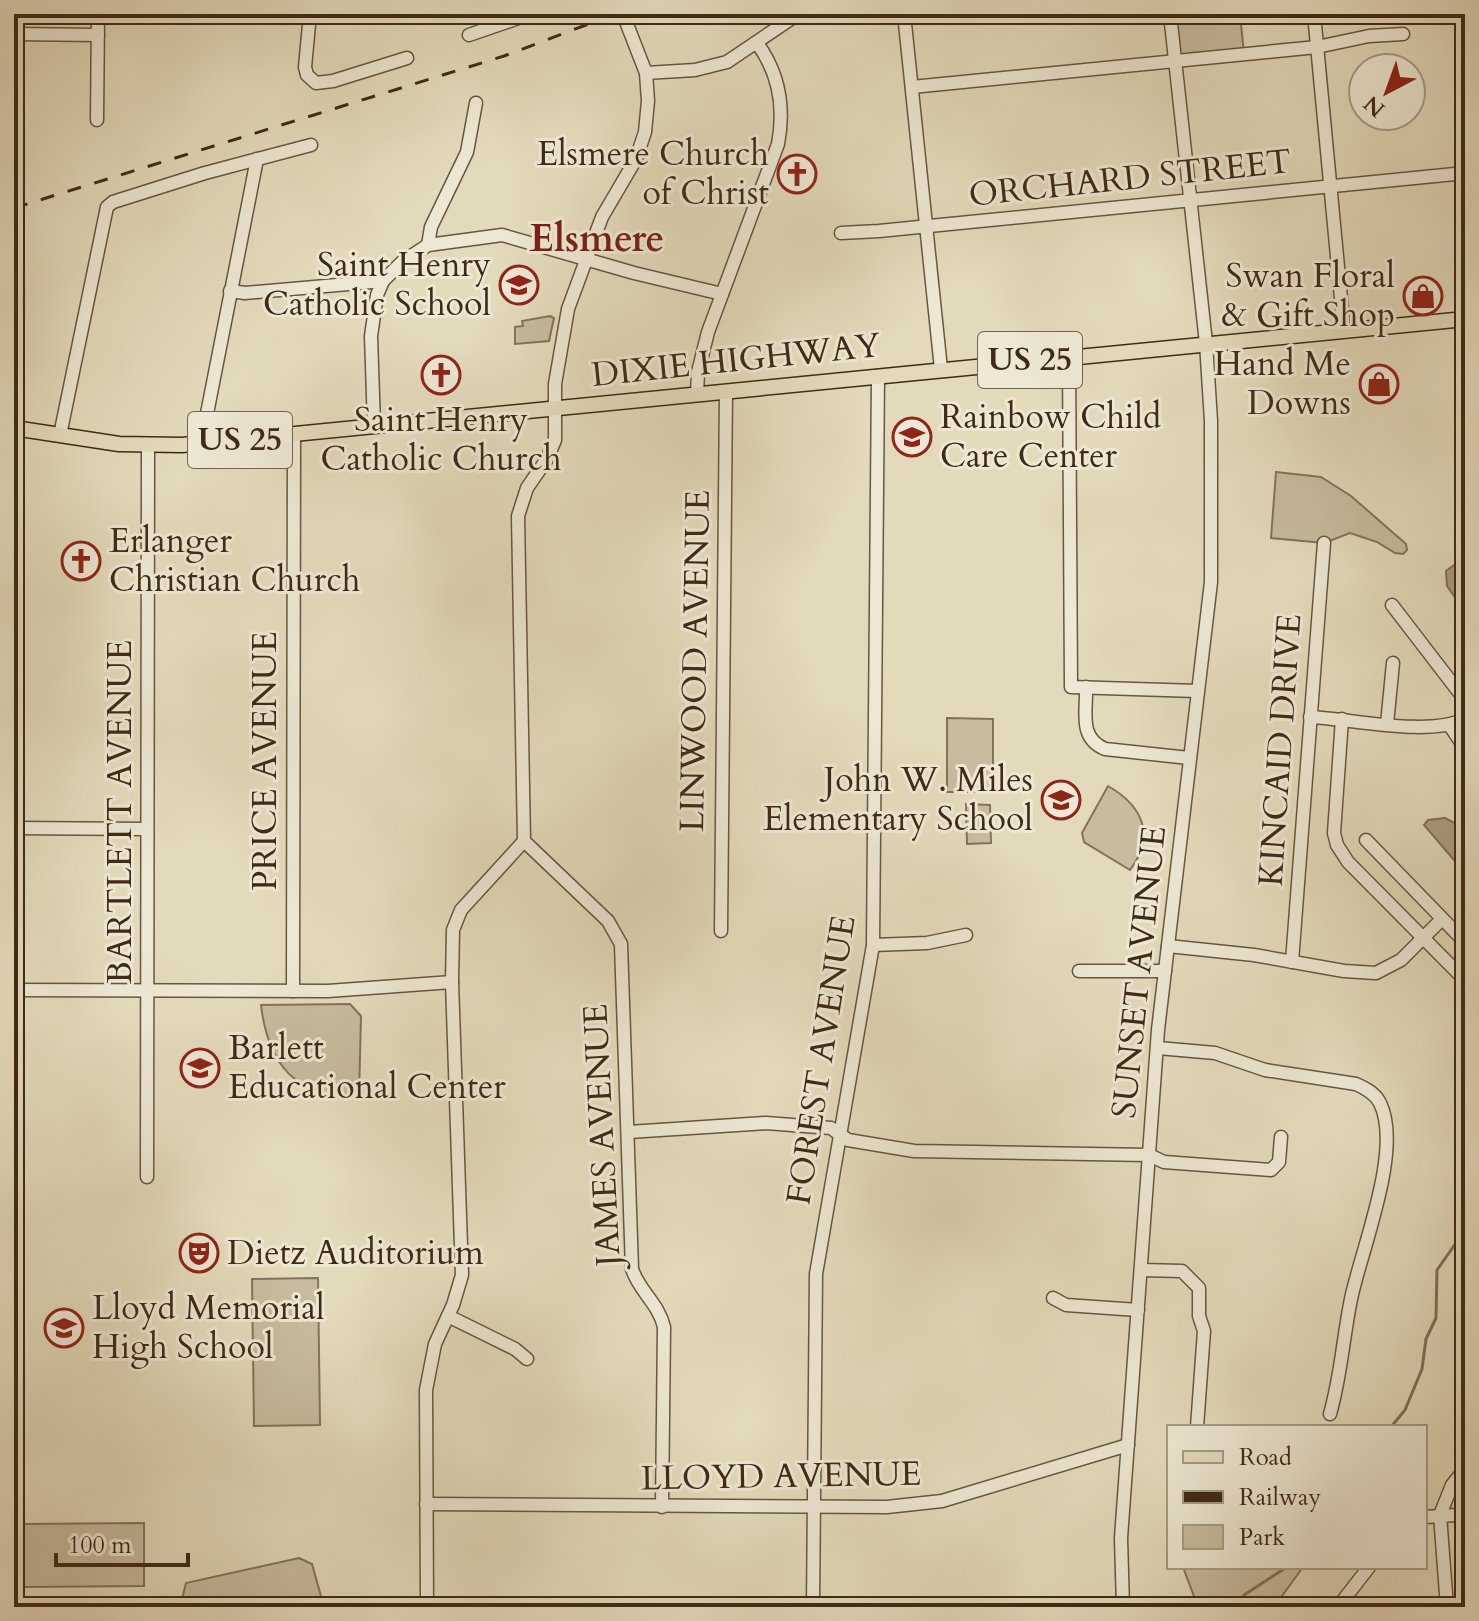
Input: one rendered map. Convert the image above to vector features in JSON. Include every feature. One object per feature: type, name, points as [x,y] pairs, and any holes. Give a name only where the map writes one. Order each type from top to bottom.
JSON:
[{"type":"main road","name":"DIXIE HIGHWAY","points":[[14,428],[148,446],[201,444],[1465,319]]},
{"type":"street","points":[[97,120],[98,14]]},
{"type":"street","points":[[310,14],[305,67],[311,80],[323,83],[407,58]]},
{"type":"street","points":[[487,14],[488,28]]},
{"type":"street","points":[[469,35],[530,14]]},
{"type":"street","points":[[427,1607],[426,1390],[435,1344],[462,1275],[463,1252],[452,982],[455,921],[461,910],[524,841],[518,516],[527,488],[553,447],[557,428],[555,384],[568,309],[602,217],[636,159],[645,132],[648,101],[646,73],[623,14]]},
{"type":"street","points":[[646,73],[709,68],[727,62],[798,14]]},
{"type":"street","points":[[904,14],[941,369]]},
{"type":"street","name":"SUNSET AVENUE","points":[[1123,1607],[1121,1538],[1158,1048],[1211,582],[1211,429],[1206,343],[1170,14]]},
{"type":"street","points":[[1314,14],[1344,330]]},
{"type":"street","points":[[14,34],[98,35]]},
{"type":"street","points":[[912,87],[1317,47],[1369,36],[1403,34]]},
{"type":"street","points":[[697,394],[698,372],[722,294],[778,144],[781,128],[782,105],[778,85],[771,65],[757,43]]},
{"type":"street","points":[[428,245],[431,227],[467,152],[476,103]]},
{"type":"street","points":[[60,435],[107,207],[113,202],[311,145]]},
{"type":"street","points":[[201,444],[257,159]]},
{"type":"street","name":"ORCHARD STREET","points":[[841,233],[1465,173]]},
{"type":"street","points":[[374,426],[371,325],[377,295],[383,281],[402,262],[428,245],[502,235],[634,273],[722,294]]},
{"type":"street","points":[[230,291],[245,293],[383,281]]},
{"type":"street","points":[[1069,356],[1071,687],[1197,691]]},
{"type":"street","name":"FOREST AVENUE","points":[[813,1607],[815,1285],[873,945],[878,376]]},
{"type":"street","name":"LINWOOD AVENUE","points":[[721,931],[726,391]]},
{"type":"street","name":"PRICE AVENUE","points":[[293,991],[294,434]]},
{"type":"street","name":"BARTLETT AVENUE","points":[[147,1177],[148,446]]},
{"type":"street","name":"KINCAID DRIVE","points":[[1292,962],[1324,543]]},
{"type":"street","points":[[1392,605],[1465,700]]},
{"type":"street","points":[[1387,724],[1393,663]]},
{"type":"street","points":[[1086,687],[1086,729],[1093,743],[1105,749],[1189,758]]},
{"type":"street","points":[[1310,717],[1426,727],[1450,726],[1465,719]]},
{"type":"street","points":[[1342,719],[1334,833],[1337,845],[1348,862],[1465,980]]},
{"type":"street","points":[[1450,726],[1465,748]]},
{"type":"street","points":[[14,828],[146,829]]},
{"type":"street","points":[[1366,840],[1465,942]]},
{"type":"street","name":"JAMES AVENUE","points":[[524,841],[608,921],[619,935],[621,944],[632,1269],[637,1284],[658,1310],[664,1327],[662,1507]]},
{"type":"street","points":[[1168,946],[1376,973],[1393,967],[1441,920]]},
{"type":"street","points":[[873,945],[927,943],[966,935]]},
{"type":"street","points":[[1079,971],[1165,971]]},
{"type":"street","points":[[14,990],[293,991],[452,982]]},
{"type":"street","points":[[1158,1048],[1215,1053],[1265,1070],[1356,1084],[1379,1101],[1386,1123],[1380,1193],[1351,1299],[1339,1383],[1330,1414]]},
{"type":"street","points":[[629,1132],[766,1123],[831,1128],[848,1140],[930,1152],[1149,1155],[1164,1162],[1271,1170],[1279,1162],[1281,1137]]},
{"type":"street","points":[[1141,1270],[1182,1271],[1199,1288],[1199,1316],[1204,1331],[1197,1425]]},
{"type":"street","points":[[1053,1298],[1066,1305],[1138,1310]]},
{"type":"street","points":[[448,1316],[515,1349],[527,1359]]},
{"type":"street","name":"LLOYD AVENUE","points":[[426,1504],[887,1507],[942,1501],[1128,1445]]},
{"type":"street","points":[[1447,1607],[1440,1515],[1452,1485],[1465,1469]]},
{"type":"street","points":[[1427,1517],[1465,1517]]},
{"type":"street","points":[[1338,1607],[1367,1569]]},
{"type":"green space","points":[[1170,14],[1240,14],[1244,54],[1175,61]]},
{"type":"green space","points":[[554,318],[549,341],[515,344],[515,327],[523,326],[522,321]]},
{"type":"green space","points":[[1276,472],[1321,477],[1351,496],[1406,544],[1407,550],[1403,554],[1395,553],[1377,542],[1350,533],[1324,543],[1271,538]]},
{"type":"green space","points":[[947,718],[993,719],[993,792],[947,792]]},
{"type":"green space","points":[[1108,786],[1130,803],[1142,823],[1142,845],[1130,870],[1084,842],[1082,833]]},
{"type":"green space","points":[[966,804],[990,805],[991,843],[967,844]]},
{"type":"green space","points":[[350,1004],[361,1016],[359,1097],[318,1091],[289,1074],[270,1045],[261,1005]]},
{"type":"green space","points":[[318,1278],[320,1425],[254,1426],[252,1279]]},
{"type":"green space","points":[[144,1523],[144,1586],[24,1587],[23,1524]]},
{"type":"green space","points":[[299,1558],[312,1564],[324,1607],[180,1607],[186,1583]]},
{"type":"green space","points":[[1184,1569],[1302,1569],[1274,1607],[1198,1607]]},
{"type":"shaded area","points":[[1461,560],[1465,561],[1465,612],[1447,586],[1446,571]]},
{"type":"shaded area","points":[[1445,818],[1465,832],[1465,873],[1424,825],[1428,820]]},
{"type":"waterway","points":[[1393,1425],[1405,1410],[1422,1369],[1426,1339],[1436,1318],[1437,1270],[1465,1230]]},
{"type":"waterway","points":[[1238,1607],[1244,1595],[1284,1569]]},
{"type":"railway","points":[[14,208],[504,56],[615,14]]},
{"type":"place","name":"Elsmere Church of Christ","points":[[797,174]]},
{"type":"place","name":"Saint Henry Catholic School","points":[[519,285]]},
{"type":"place","name":"Swan Floral & Gift Shop","points":[[1423,296]]},
{"type":"place","name":"Saint Henry Catholic Church","points":[[441,375]]},
{"type":"place","name":"Hand Me Downs","points":[[1379,384]]},
{"type":"place","name":"Rainbow Child Care Center","points":[[912,437]]},
{"type":"place","name":"Erlanger Christian Church","points":[[81,561]]},
{"type":"place","name":"John W. Miles Elementary School","points":[[1061,800]]},
{"type":"place","name":"Barlett Educational Center","points":[[200,1068]]},
{"type":"place","name":"Dietz Auditorium","points":[[199,1253]]},
{"type":"place","name":"Lloyd Memorial High School","points":[[64,1328]]},
{"type":"district","name":"Elsmere","points":[[597,239]]}]
